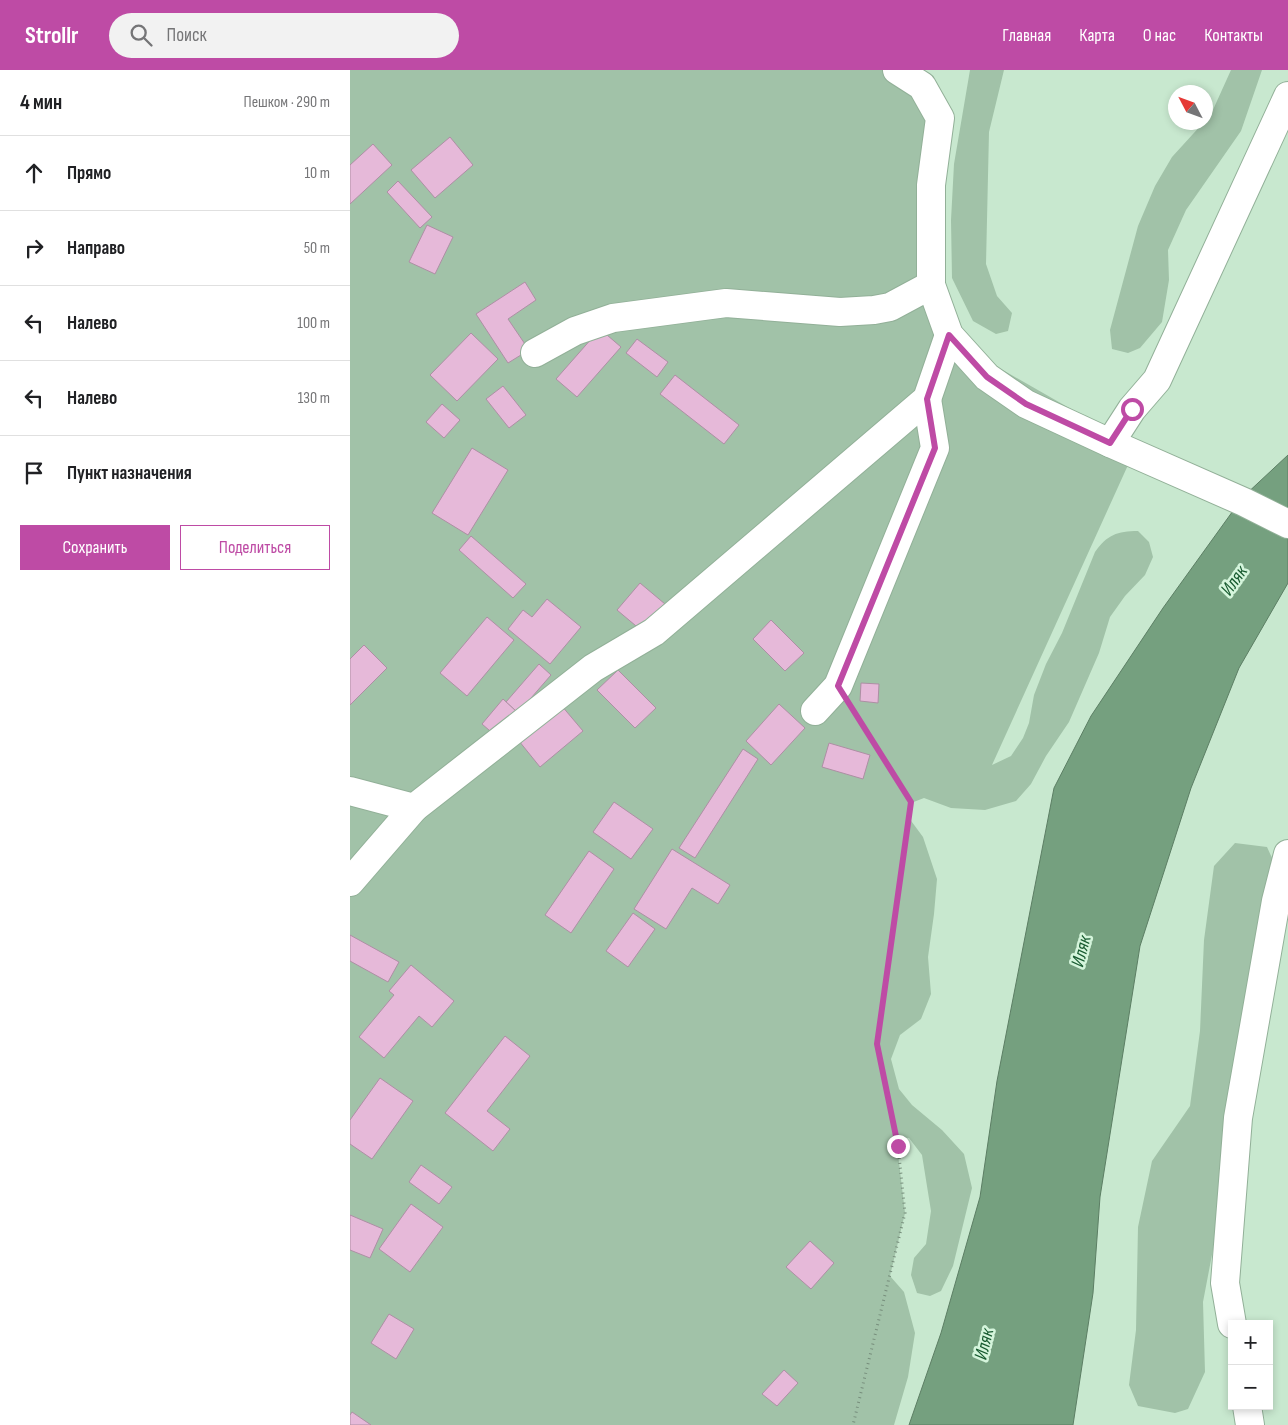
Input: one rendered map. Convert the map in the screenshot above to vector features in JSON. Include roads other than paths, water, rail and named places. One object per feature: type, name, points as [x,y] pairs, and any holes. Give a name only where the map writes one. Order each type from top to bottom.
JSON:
[{"type":"street","points":[[898,70],[922,86],[940,118],[931,185],[931,285],[949,335],[987,377],[1026,404],[1244,502],[1288,524]]},
{"type":"street","points":[[1114,445],[1132,409],[1157,380],[1288,96]]},
{"type":"street","points":[[535,352],[575,331],[613,318],[726,303],[840,312],[874,310],[890,307],[931,285]]},
{"type":"street","points":[[816,711],[838,686],[935,448],[927,399],[949,335]]},
{"type":"street","points":[[350,882],[414,808],[593,668],[654,632],[927,399]]},
{"type":"street","points":[[350,791],[414,808]]},
{"type":"street","points":[[1231,1320],[1225,1283],[1238,1118],[1276,902],[1288,854]]},
{"type":"street","points":[[1248,1410],[1250,1425]]},
{"type":"water","name":"Иляк","points":[[1288,455],[1288,583],[1239,668],[1191,788],[1140,946],[1100,1197],[1093,1293],[1073,1425],[909,1425],[941,1333],[980,1197],[997,1081],[1054,788],[1091,716],[1163,608],[1243,497]]}]
